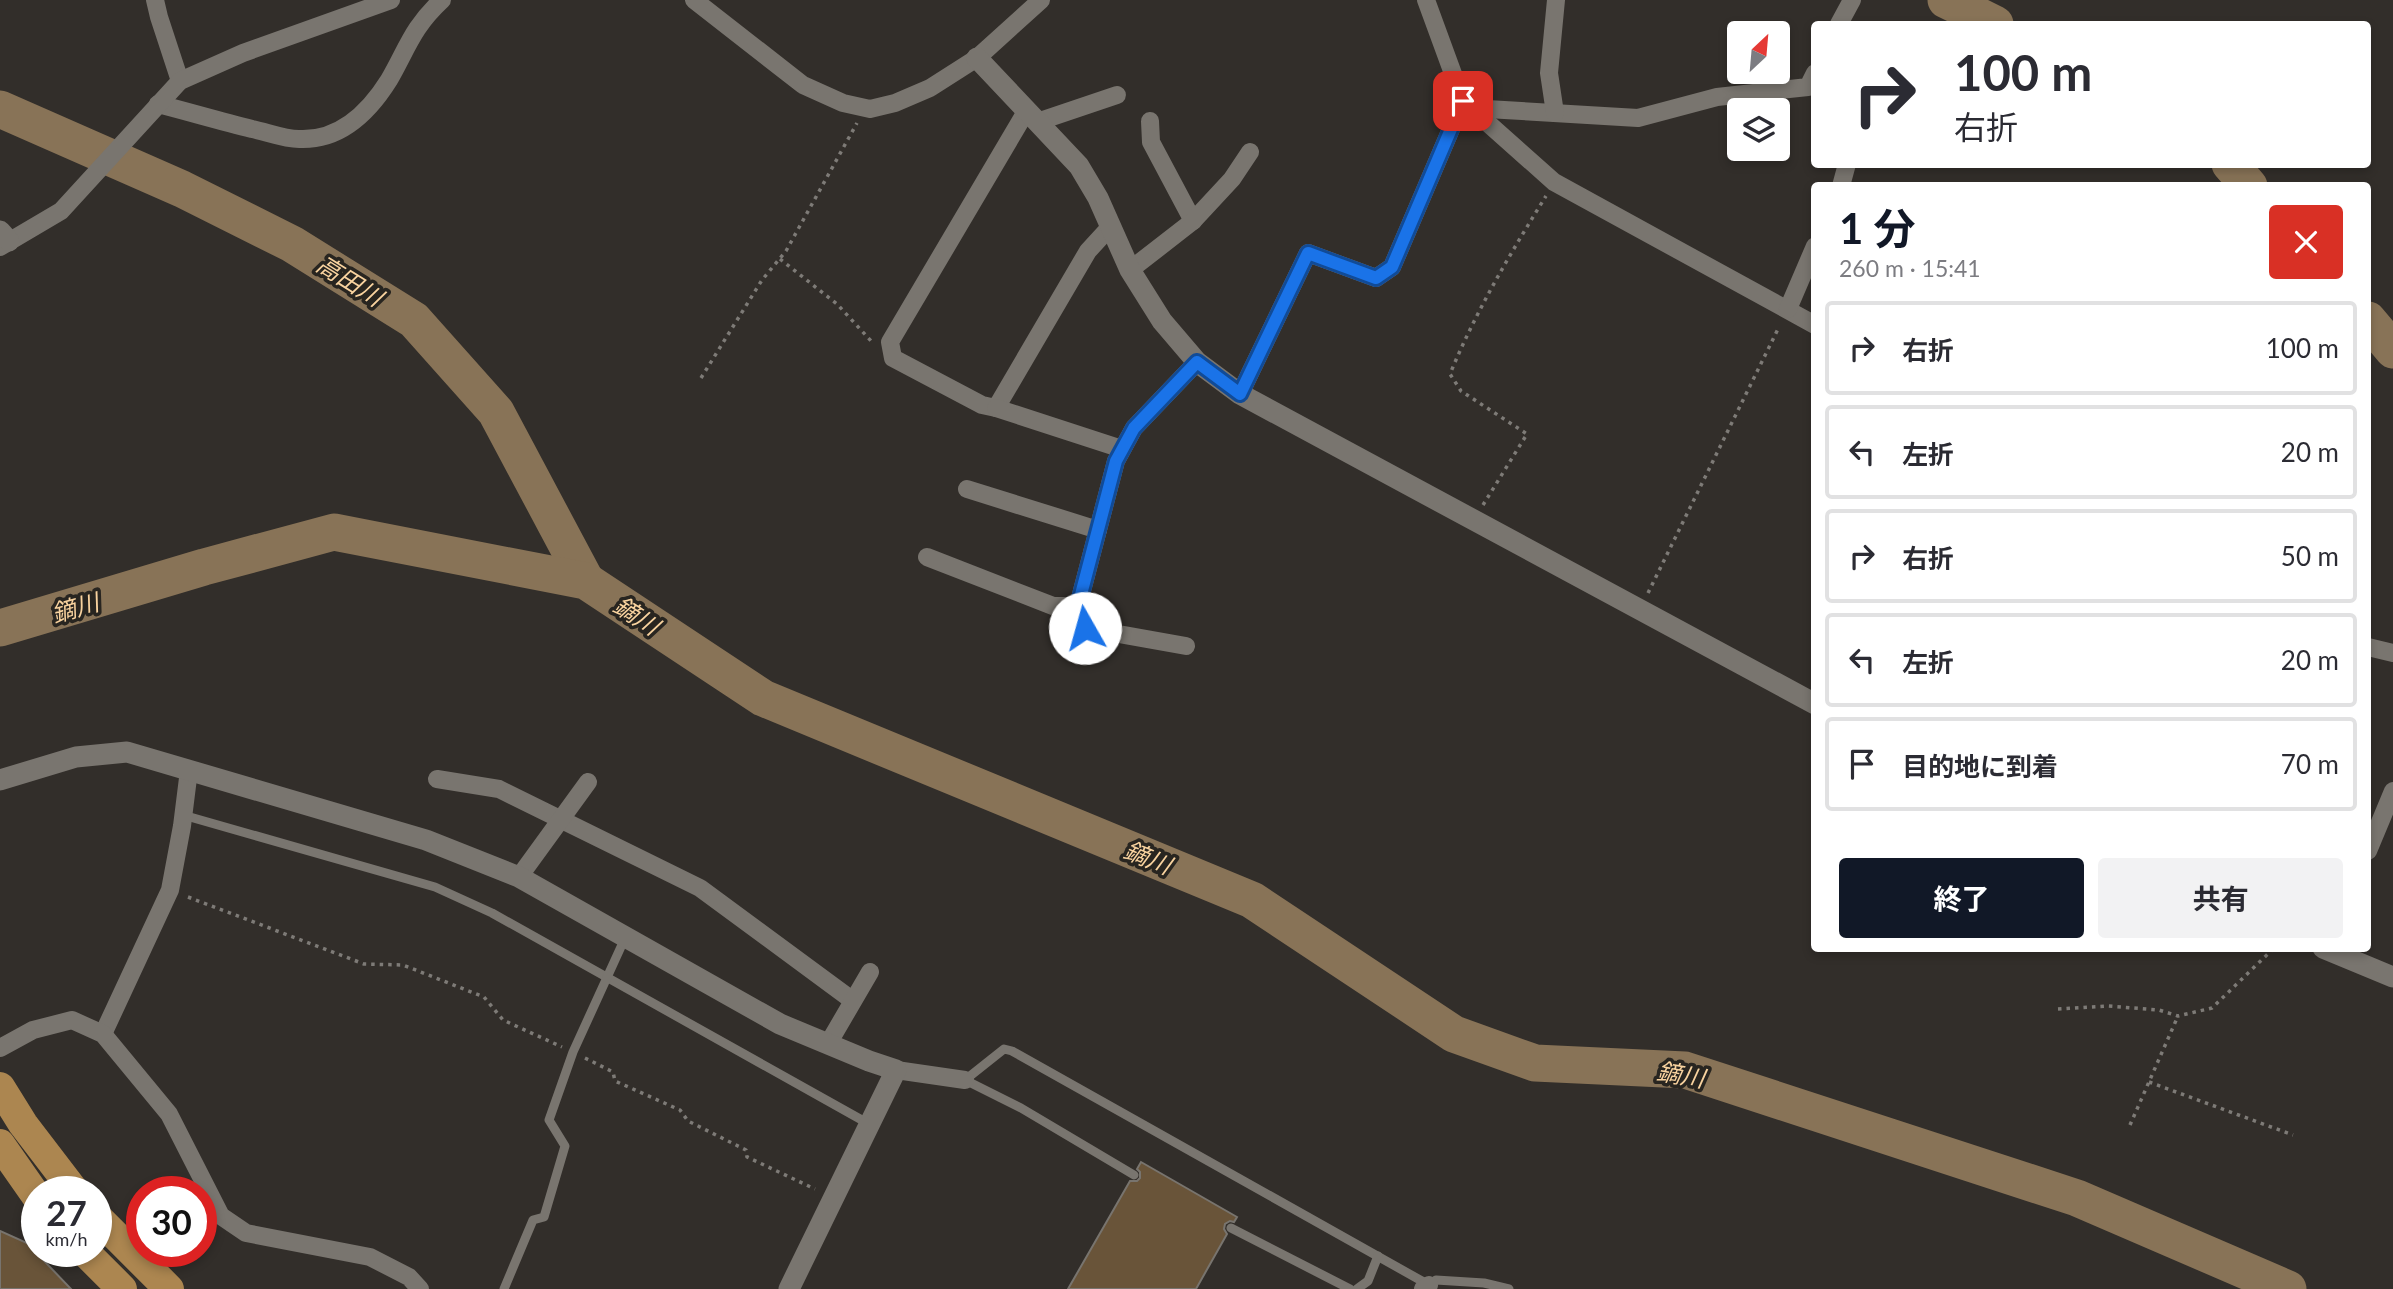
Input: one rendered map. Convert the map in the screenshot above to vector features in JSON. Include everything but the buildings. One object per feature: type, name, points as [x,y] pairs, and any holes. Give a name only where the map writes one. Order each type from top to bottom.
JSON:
[{"type":"highway","points":[[0,1087],[63,1176]]},
{"type":"highway","points":[[0,1144],[22,1176]]},
{"type":"highway","points":[[112,1232],[169,1289]]},
{"type":"highway","points":[[100,1267],[122,1289]]},
{"type":"street","points":[[155,0],[180,81]]},
{"type":"street","points":[[3,239],[61,211],[180,81],[243,53],[391,0]]},
{"type":"street","points":[[155,107],[299,139],[323,137],[349,126],[371,106],[389,80],[413,31],[425,15],[442,0]]},
{"type":"street","points":[[694,0],[803,85],[844,103],[866,108],[895,103],[930,88],[977,58],[1041,0]]},
{"type":"street","points":[[1426,0],[1463,101],[1554,182],[1811,323]]},
{"type":"street","points":[[1555,113],[1549,72],[1556,0]]},
{"type":"street","points":[[1841,21],[1852,0]]},
{"type":"street","points":[[977,58],[1079,166],[1098,198],[1130,270],[1162,321],[1197,362],[1240,394],[1811,702]]},
{"type":"street","points":[[1463,101],[1487,109],[1639,118],[1717,97],[1811,85]]},
{"type":"street","points":[[1117,95],[1032,116],[890,342],[893,359],[982,405],[1122,449]]},
{"type":"street","points":[[1240,394],[1308,253],[1376,278],[1392,267],[1463,101]]},
{"type":"street","points":[[1150,121],[1151,142],[1193,221]]},
{"type":"street","points":[[1130,270],[1193,221],[1250,152]]},
{"type":"street","points":[[996,408],[1088,251],[1110,227]]},
{"type":"street","points":[[1788,309],[1811,255]]},
{"type":"street","points":[[1186,646],[1085,628],[1078,606],[1116,461],[1134,428],[1197,362]]},
{"type":"street","points":[[967,489],[1098,530]]},
{"type":"street","points":[[928,557],[1053,606],[1078,606]]},
{"type":"street","points":[[2371,648],[2393,653]]},
{"type":"street","points":[[0,780],[76,757],[127,752],[426,840],[519,877],[780,1024],[896,1070],[965,1080]]},
{"type":"street","points":[[103,1034],[170,890],[189,770]]},
{"type":"street","points":[[437,779],[499,789],[700,888],[852,1000]]},
{"type":"street","points":[[519,877],[563,820],[588,782]]},
{"type":"street","points":[[2371,844],[2393,791]]},
{"type":"street","points":[[2332,952],[2393,977]]},
{"type":"street","points":[[828,1044],[870,972]]},
{"type":"street","points":[[0,1048],[33,1030],[72,1020],[103,1034],[169,1114],[221,1216],[246,1233],[370,1257],[409,1277],[420,1289]]},
{"type":"street","points":[[789,1289],[896,1070]]},
{"type":"lane","points":[[183,815],[435,887],[492,913],[869,1124]]},
{"type":"lane","points":[[504,1289],[533,1220],[544,1217],[565,1146],[550,1120],[573,1052],[625,936]]},
{"type":"lane","points":[[1134,1175],[1021,1108],[965,1080],[1004,1049],[1012,1051],[1378,1256],[1426,1287],[1436,1280],[1484,1283],[1509,1289]]},
{"type":"lane","points":[[1231,1228],[1350,1289]]},
{"type":"lane","points":[[1357,1289],[1368,1282],[1378,1256]]},
{"type":"path","points":[[701,378],[762,280],[786,251],[866,108]]},
{"type":"path","points":[[1474,520],[1527,434],[1461,391],[1450,374],[1468,330],[1495,278],[1554,182]]},
{"type":"path","points":[[780,259],[837,304],[873,343],[893,359]]},
{"type":"path","points":[[1640,610],[1788,309]]},
{"type":"path","points":[[170,890],[364,964],[403,965],[484,997],[503,1020],[613,1072],[615,1081],[680,1110],[688,1121],[746,1150],[747,1157],[832,1197]]},
{"type":"path","points":[[2058,1009],[2108,1006],[2159,1010],[2179,1016],[2212,1008],[2270,952]]},
{"type":"path","points":[[2130,1125],[2179,1016]]},
{"type":"path","points":[[2149,1082],[2292,1135]]},
{"type":"waterway","points":[[1946,0],[1989,21]]},
{"type":"waterway","name":"高田川","points":[[0,109],[182,189],[292,244],[414,320],[496,412],[586,581]]},
{"type":"waterway","points":[[2233,168],[2246,182]]},
{"type":"waterway","points":[[2371,324],[2393,350]]},
{"type":"waterway","name":"鏑川","points":[[0,628],[204,567],[334,532],[586,581],[763,698],[1252,900],[1454,1034],[1535,1063],[1685,1070],[2077,1198],[2288,1289]]},
{"type":"route","points":[[1085,628],[1078,606],[1116,461],[1134,428],[1197,362],[1240,394],[1308,253],[1376,278],[1392,267],[1463,101]]}]
